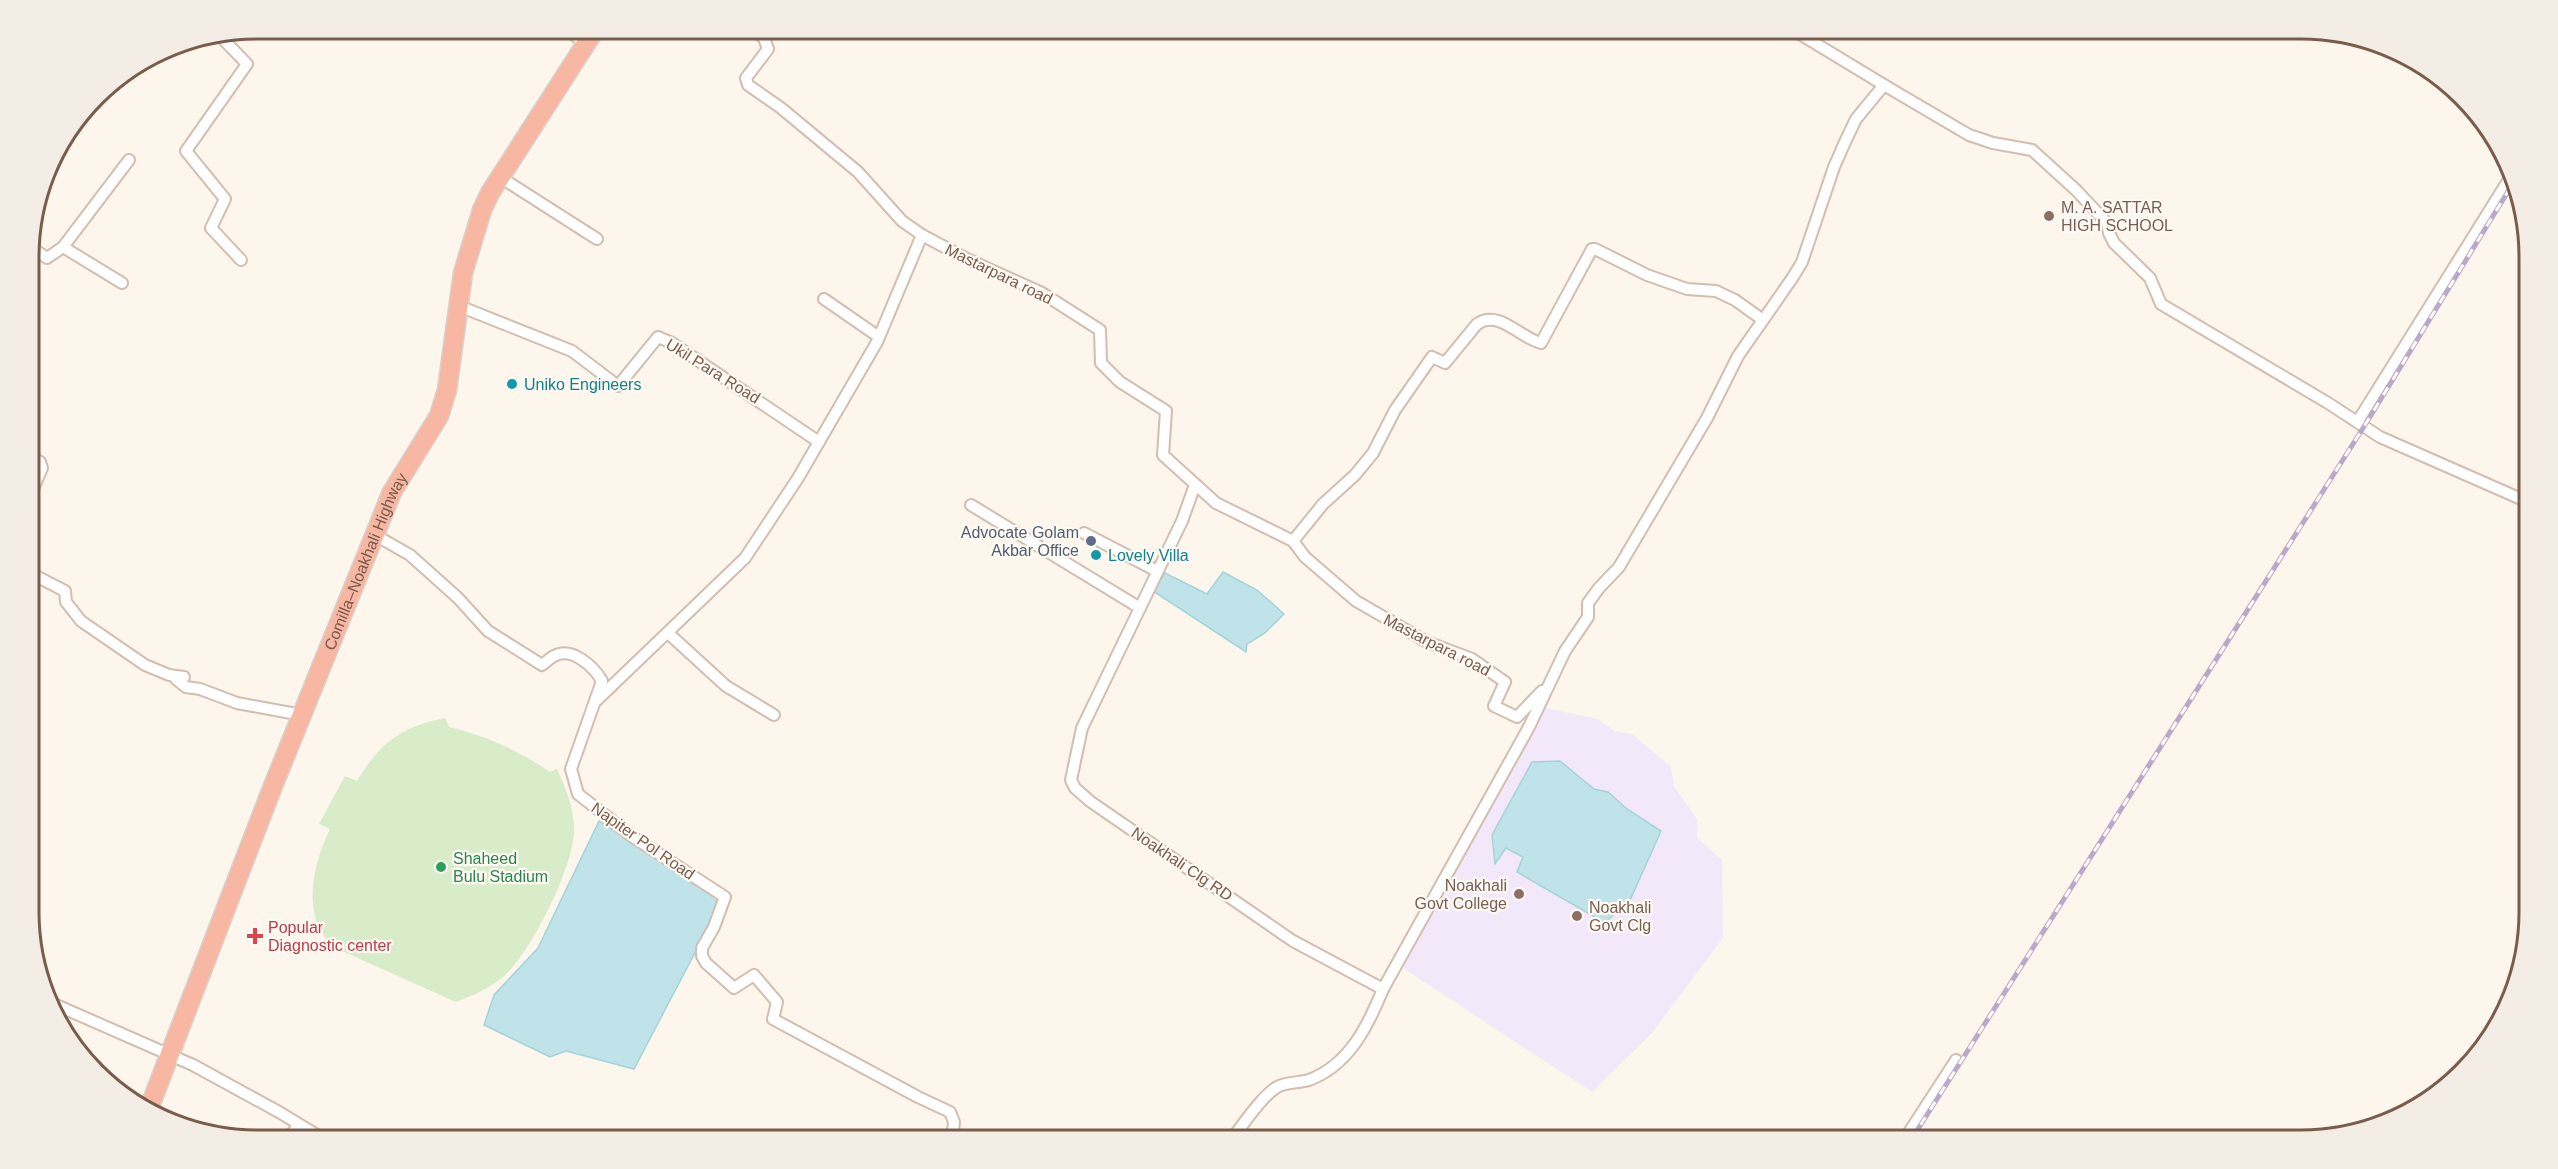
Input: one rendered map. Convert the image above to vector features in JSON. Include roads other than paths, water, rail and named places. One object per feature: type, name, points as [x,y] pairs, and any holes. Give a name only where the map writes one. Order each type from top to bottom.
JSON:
[{"type":"highway","name":"Comilla–Noakhali Highway","points":[[151,1103],[302,715],[392,492],[439,416],[447,390],[463,273],[479,218],[490,193],[589,39]]},
{"type":"street","name":"Mastarpara road","points":[[764,39],[768,49],[746,78],[746,82],[781,108],[826,148],[843,158],[876,190],[902,221],[922,235],[967,259],[1042,293],[1100,330],[1101,363],[1120,382],[1166,411],[1163,455],[1216,503],[1293,541],[1305,557],[1356,601],[1427,642],[1472,659],[1505,682],[1494,706],[1517,717],[1549,685]]},
{"type":"street","points":[[1808,39],[1969,135],[1993,143],[2032,150],[2076,190],[2107,223],[2114,243],[2150,278],[2161,304],[2358,421],[2380,437],[2519,498]]},
{"type":"street","points":[[225,42],[247,64],[186,151],[225,199],[211,228],[241,260]]},
{"type":"street","points":[[1239,1130],[1278,1086],[1309,1080],[1343,1059],[1359,1039],[1383,989],[1529,727],[1565,651],[1588,617],[1588,603],[1619,567],[1707,418],[1738,356],[1794,277],[1802,262],[1833,167],[1856,119],[1874,95],[1884,86]]},
{"type":"street","points":[[39,253],[47,258],[63,247],[129,160]]},
{"type":"street","points":[[500,177],[597,239]]},
{"type":"street","points":[[2358,421],[2506,184]]},
{"type":"street","points":[[593,704],[745,558],[798,478],[879,337],[922,235]]},
{"type":"street","points":[[63,247],[122,282]]},
{"type":"street","points":[[1293,541],[1323,504],[1355,475],[1373,453],[1395,410],[1432,357],[1445,363],[1477,324],[1484,320],[1498,320],[1541,343],[1592,249],[1647,275],[1687,289],[1716,291],[1735,300],[1763,320]]},
{"type":"street","points":[[824,299],[879,337]]},
{"type":"street","name":"Ukil Para Road","points":[[459,306],[572,351],[618,386],[658,337],[672,343],[753,395],[819,442]]},
{"type":"street","points":[[39,461],[42,468],[39,475]]},
{"type":"street","name":"Noakhali Clg RD","points":[[1195,485],[1182,520],[1082,728],[1071,780],[1075,788],[1090,802],[1293,941],[1383,989]]},
{"type":"street","points":[[971,505],[1140,608]]},
{"type":"street","points":[[1084,533],[1157,571]]},
{"type":"street","name":"Napiter Pol Road","points":[[375,535],[419,563],[458,598],[488,631],[542,665],[555,655],[567,653],[595,669],[602,681],[571,769],[578,794],[633,837],[725,897],[714,927],[702,948],[702,957],[706,963],[734,988],[754,975],[777,1002],[773,1019],[950,1112],[954,1122],[953,1130]]},
{"type":"street","points":[[39,578],[65,591],[66,602],[81,621],[145,665],[169,675],[184,677],[176,680],[186,687],[208,692],[237,704],[302,715]]},
{"type":"street","points":[[668,633],[726,686],[774,715]]},
{"type":"street","points":[[62,1007],[170,1054],[308,1130]]},
{"type":"street","points":[[1910,1130],[1956,1060]]},
{"type":"street","points":[[295,1130],[298,1124]]},
{"type":"water","points":[[1223,572],[1257,590],[1284,614],[1265,633],[1247,644],[1246,652],[1153,591],[1165,573],[1207,594]]},
{"type":"water","points":[[1560,761],[1594,789],[1608,792],[1627,809],[1661,831],[1631,898],[1605,923],[1517,872],[1523,857],[1506,848],[1495,864],[1492,835],[1532,762]]},
{"type":"water","points":[[599,821],[723,899],[634,1069],[566,1051],[550,1057],[484,1025],[494,995],[538,948]]},
{"type":"railway","points":[[1917,1130],[2365,425],[2508,191]]},
{"type":"place","name":"M. A. SATTAR HIGH SCHOOL","points":[[2049,216]]},
{"type":"place","name":"Uniko Engineers","points":[[512,384]]},
{"type":"place","name":"Advocate Golam Akbar Office","points":[[1091,541]]},
{"type":"place","name":"Lovely Villa","points":[[1096,555]]},
{"type":"place","name":"Shaheed Bulu Stadium","points":[[441,867]]},
{"type":"place","name":"Noakhali Govt College","points":[[1519,894]]},
{"type":"place","name":"Noakhali Govt Clg","points":[[1577,916]]},
{"type":"place","name":"Popular Diagnostic center","points":[[255,936]]}]
